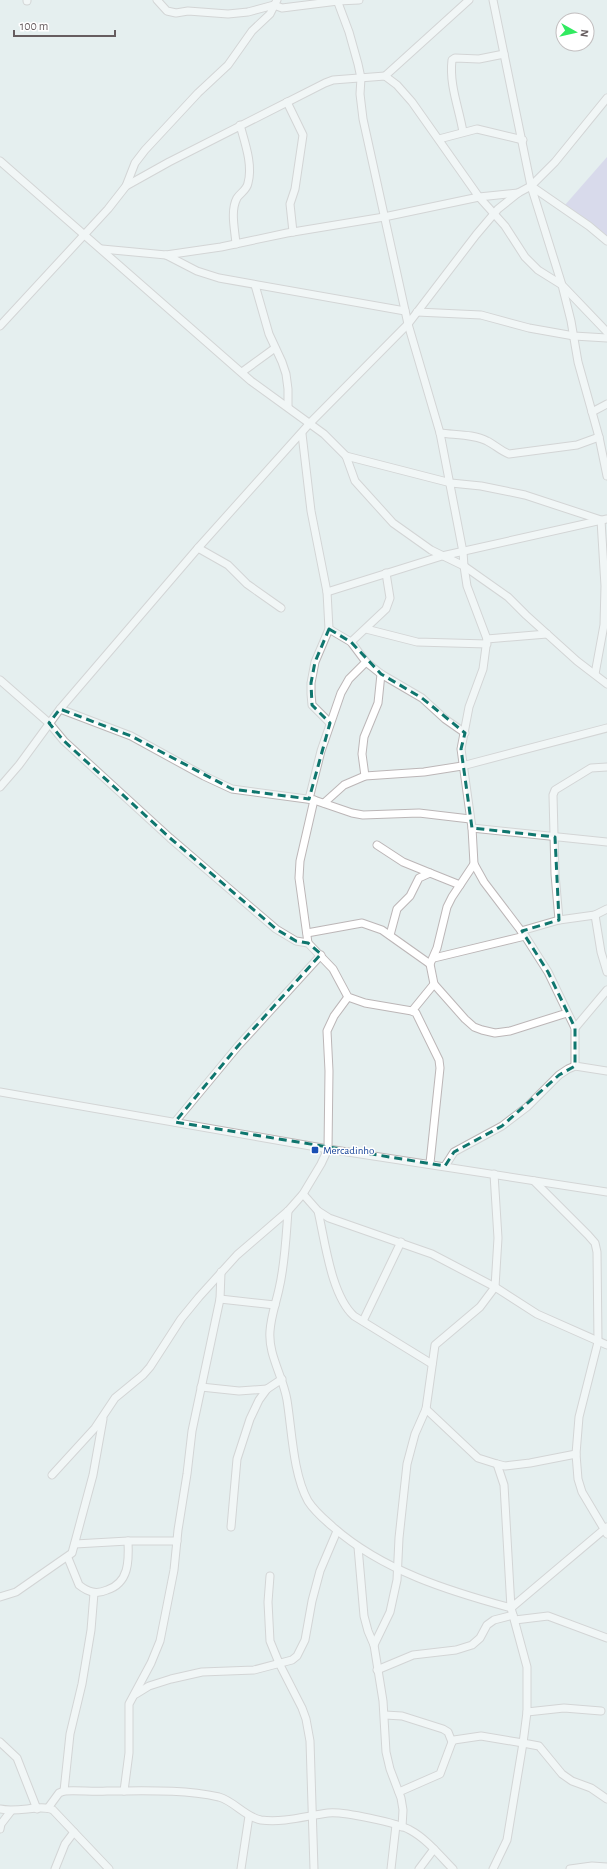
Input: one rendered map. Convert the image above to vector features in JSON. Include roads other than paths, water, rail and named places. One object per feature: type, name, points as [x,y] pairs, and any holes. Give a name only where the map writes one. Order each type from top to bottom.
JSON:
[{"type":"street","points":[[157,0],[167,11],[176,13],[188,11],[228,14],[248,12],[275,3]]},
{"type":"street","points":[[275,3],[282,8],[338,0],[359,0]]},
{"type":"street","points":[[338,0],[349,32],[361,78],[360,94],[363,119],[408,324],[440,433],[464,552],[464,566],[467,586],[487,642],[483,669],[471,700],[461,749],[462,766],[472,828],[474,864],[484,882],[523,934],[548,972],[575,1028],[575,1066]]},
{"type":"street","points":[[126,186],[240,125],[333,80],[385,76],[469,0]]},
{"type":"street","points":[[493,0],[515,114],[523,140],[532,186],[562,285],[574,336],[578,362],[599,437],[607,476]]},
{"type":"street","points":[[0,326],[126,186],[135,163],[145,150],[198,93],[228,65],[252,31],[270,14],[275,3]]},
{"type":"street","points":[[463,132],[458,105],[452,88],[452,60],[455,58],[479,59],[504,54]]},
{"type":"street","points":[[385,76],[412,102],[479,197],[516,241],[525,256],[538,270],[562,285],[607,332]]},
{"type":"street","points":[[0,787],[19,765],[60,709],[198,548],[302,434],[310,423],[408,324],[476,235],[494,214],[518,193],[532,186],[555,162],[607,98]]},
{"type":"street","points":[[287,102],[303,135],[295,189],[290,204],[293,232]]},
{"type":"street","points":[[236,244],[234,215],[236,201],[248,184],[249,174],[248,154],[240,125]]},
{"type":"street","points":[[439,140],[477,129],[523,140]]},
{"type":"street","points":[[0,161],[242,372],[310,423],[346,456],[355,481],[393,523],[413,539],[442,556],[464,566],[508,598],[547,634],[604,682],[607,674]]},
{"type":"street","points":[[532,186],[590,226],[607,241]]},
{"type":"street","points":[[102,249],[166,255],[384,217],[479,197],[518,193]]},
{"type":"street","points":[[166,255],[198,271],[219,278],[405,311]]},
{"type":"street","points":[[255,285],[275,348],[286,374],[288,407]]},
{"type":"street","points":[[417,312],[481,315],[529,328],[574,336],[607,338]]},
{"type":"street","points":[[242,372],[275,348]]},
{"type":"street","points":[[592,412],[607,404]]},
{"type":"street","points":[[440,433],[487,441],[503,452],[509,454],[577,445],[599,437]]},
{"type":"street","points":[[302,434],[311,511],[327,592],[329,629],[316,662],[311,683],[312,705],[330,722]]},
{"type":"street","points":[[346,456],[451,483],[481,486],[525,495],[604,520]]},
{"type":"street","points":[[327,592],[442,556],[604,520]]},
{"type":"street","points":[[595,674],[604,624],[604,520]]},
{"type":"street","points":[[198,548],[228,565],[247,584],[281,608]]},
{"type":"street","points":[[351,642],[386,609],[389,604],[390,598],[386,573]]},
{"type":"street","points":[[329,629],[351,642],[366,662],[381,674],[422,698],[445,719],[465,732]]},
{"type":"street","points":[[366,629],[417,642],[487,642],[547,634]]},
{"type":"street","points":[[366,662],[350,679],[341,693],[321,751],[300,861],[299,878],[308,942],[333,969],[344,992],[348,996],[365,1003],[412,1011],[421,1020],[439,1060],[440,1068],[430,1163]]},
{"type":"street","points":[[365,776],[362,754],[364,737],[378,703],[381,674]]},
{"type":"street","points":[[0,680],[49,723],[64,741],[170,838],[276,929],[296,941],[308,942]]},
{"type":"street","points":[[60,709],[131,736],[204,776],[232,789],[312,799],[352,813],[363,815],[419,813],[470,818]]},
{"type":"street","points":[[324,803],[344,785],[365,776],[424,772],[462,766],[521,752],[607,728]]},
{"type":"street","points":[[559,920],[555,874],[555,837],[552,802],[556,790],[591,768],[607,767]]},
{"type":"street","points":[[472,828],[607,842]]},
{"type":"street","points":[[377,845],[403,862],[460,885]]},
{"type":"street","points":[[474,864],[447,907],[432,961],[434,984],[474,1027],[495,1033],[510,1031],[567,1013]]},
{"type":"street","points":[[390,935],[397,909],[410,896],[419,878],[430,873]]},
{"type":"street","points":[[307,933],[354,923],[362,923],[382,930],[432,961],[523,934],[559,920],[595,915],[607,910]]},
{"type":"street","points":[[595,915],[601,952],[607,972]]},
{"type":"street","points":[[175,1122],[238,1046],[321,955]]},
{"type":"street","points":[[412,1011],[434,984]]},
{"type":"street","points":[[575,1028],[607,990]]},
{"type":"street","points":[[52,1475],[95,1428],[115,1398],[143,1375],[150,1367],[181,1319],[221,1272],[249,1243],[288,1211],[303,1194],[328,1149],[329,1071],[327,1031],[334,1016],[348,996]]},
{"type":"street","points":[[445,1166],[454,1152],[502,1126],[527,1107],[559,1075],[575,1066],[607,1071]]},
{"type":"street","points":[[0,1092],[328,1149],[430,1163],[607,1192]]},
{"type":"street","points":[[374,1645],[390,1612],[398,1568],[399,1538],[407,1464],[415,1434],[426,1409],[434,1348],[437,1342],[480,1307],[495,1287],[498,1238],[494,1174]]},
{"type":"street","points":[[377,1670],[413,1655],[456,1650],[472,1645],[480,1638],[487,1625],[494,1620],[513,1614],[606,1530],[582,1492],[578,1479],[576,1454],[579,1417],[598,1342],[597,1252],[595,1243],[534,1180]]},
{"type":"street","points":[[303,1194],[318,1211],[349,1226],[401,1242],[432,1254],[495,1287],[537,1314],[607,1345]]},
{"type":"street","points":[[288,1211],[286,1246],[270,1331],[271,1352],[285,1390],[299,1476],[308,1500],[317,1513],[358,1547],[404,1572],[513,1614],[548,1616],[607,1638]]},
{"type":"street","points":[[318,1211],[339,1294],[346,1309],[432,1364]]},
{"type":"street","points":[[363,1321],[401,1242]]},
{"type":"street","points":[[124,1791],[129,1753],[129,1704],[160,1641],[174,1570],[192,1431],[220,1299],[221,1272]]},
{"type":"street","points":[[220,1299],[275,1305]]},
{"type":"street","points":[[231,1526],[237,1459],[250,1419],[259,1400],[267,1389],[282,1379]]},
{"type":"street","points":[[201,1387],[239,1391],[267,1389]]},
{"type":"street","points":[[426,1409],[478,1458],[497,1464],[505,1466],[530,1463],[576,1454]]},
{"type":"street","points":[[0,1597],[16,1592],[22,1586],[68,1558],[72,1553],[76,1544],[93,1475],[103,1414]]},
{"type":"street","points":[[493,1869],[507,1840],[527,1712],[527,1667],[513,1614],[504,1485],[497,1464]]},
{"type":"street","points":[[135,1694],[149,1686],[202,1672],[254,1670],[292,1660],[297,1656],[305,1640],[312,1601],[320,1571],[337,1531]]},
{"type":"street","points":[[76,1544],[128,1541],[177,1541]]},
{"type":"street","points":[[68,1558],[79,1585],[94,1593],[101,1593],[117,1587],[123,1578],[128,1562],[128,1541]]},
{"type":"street","points":[[358,1547],[364,1616],[374,1645],[385,1715],[386,1752],[390,1770],[399,1792],[403,1810],[391,1869]]},
{"type":"street","points":[[270,1576],[268,1602],[270,1641],[306,1719],[310,1741],[314,1869]]},
{"type":"street","points":[[64,1791],[70,1734],[82,1684],[94,1593]]},
{"type":"street","points":[[527,1712],[564,1708],[601,1711]]},
{"type":"street","points":[[385,1715],[402,1716],[443,1729],[448,1732],[452,1742],[440,1774],[399,1792]]},
{"type":"street","points":[[452,1742],[461,1738],[481,1736],[539,1746],[562,1774],[572,1781],[591,1788],[607,1799]]},
{"type":"street","points":[[0,1742],[17,1758],[37,1809]]},
{"type":"street","points":[[48,1808],[59,1794],[64,1791],[124,1791],[199,1793],[221,1798],[249,1816],[261,1820],[313,1816],[328,1812],[343,1813],[411,1830],[434,1849],[453,1869]]},
{"type":"street","points":[[0,1809],[11,1811],[48,1808],[53,1810],[110,1869]]},
{"type":"street","points":[[0,1829],[1,1824],[11,1811]]},
{"type":"street","points":[[241,1869],[249,1816]]},
{"type":"street","points":[[55,1869],[65,1844],[74,1832]]},
{"type":"street","points":[[419,1869],[434,1849]]},
{"type":"street","points":[[570,1869],[592,1866],[607,1867]]},
{"type":"place","name":"Mercadinho","points":[[315,1150]]}]
